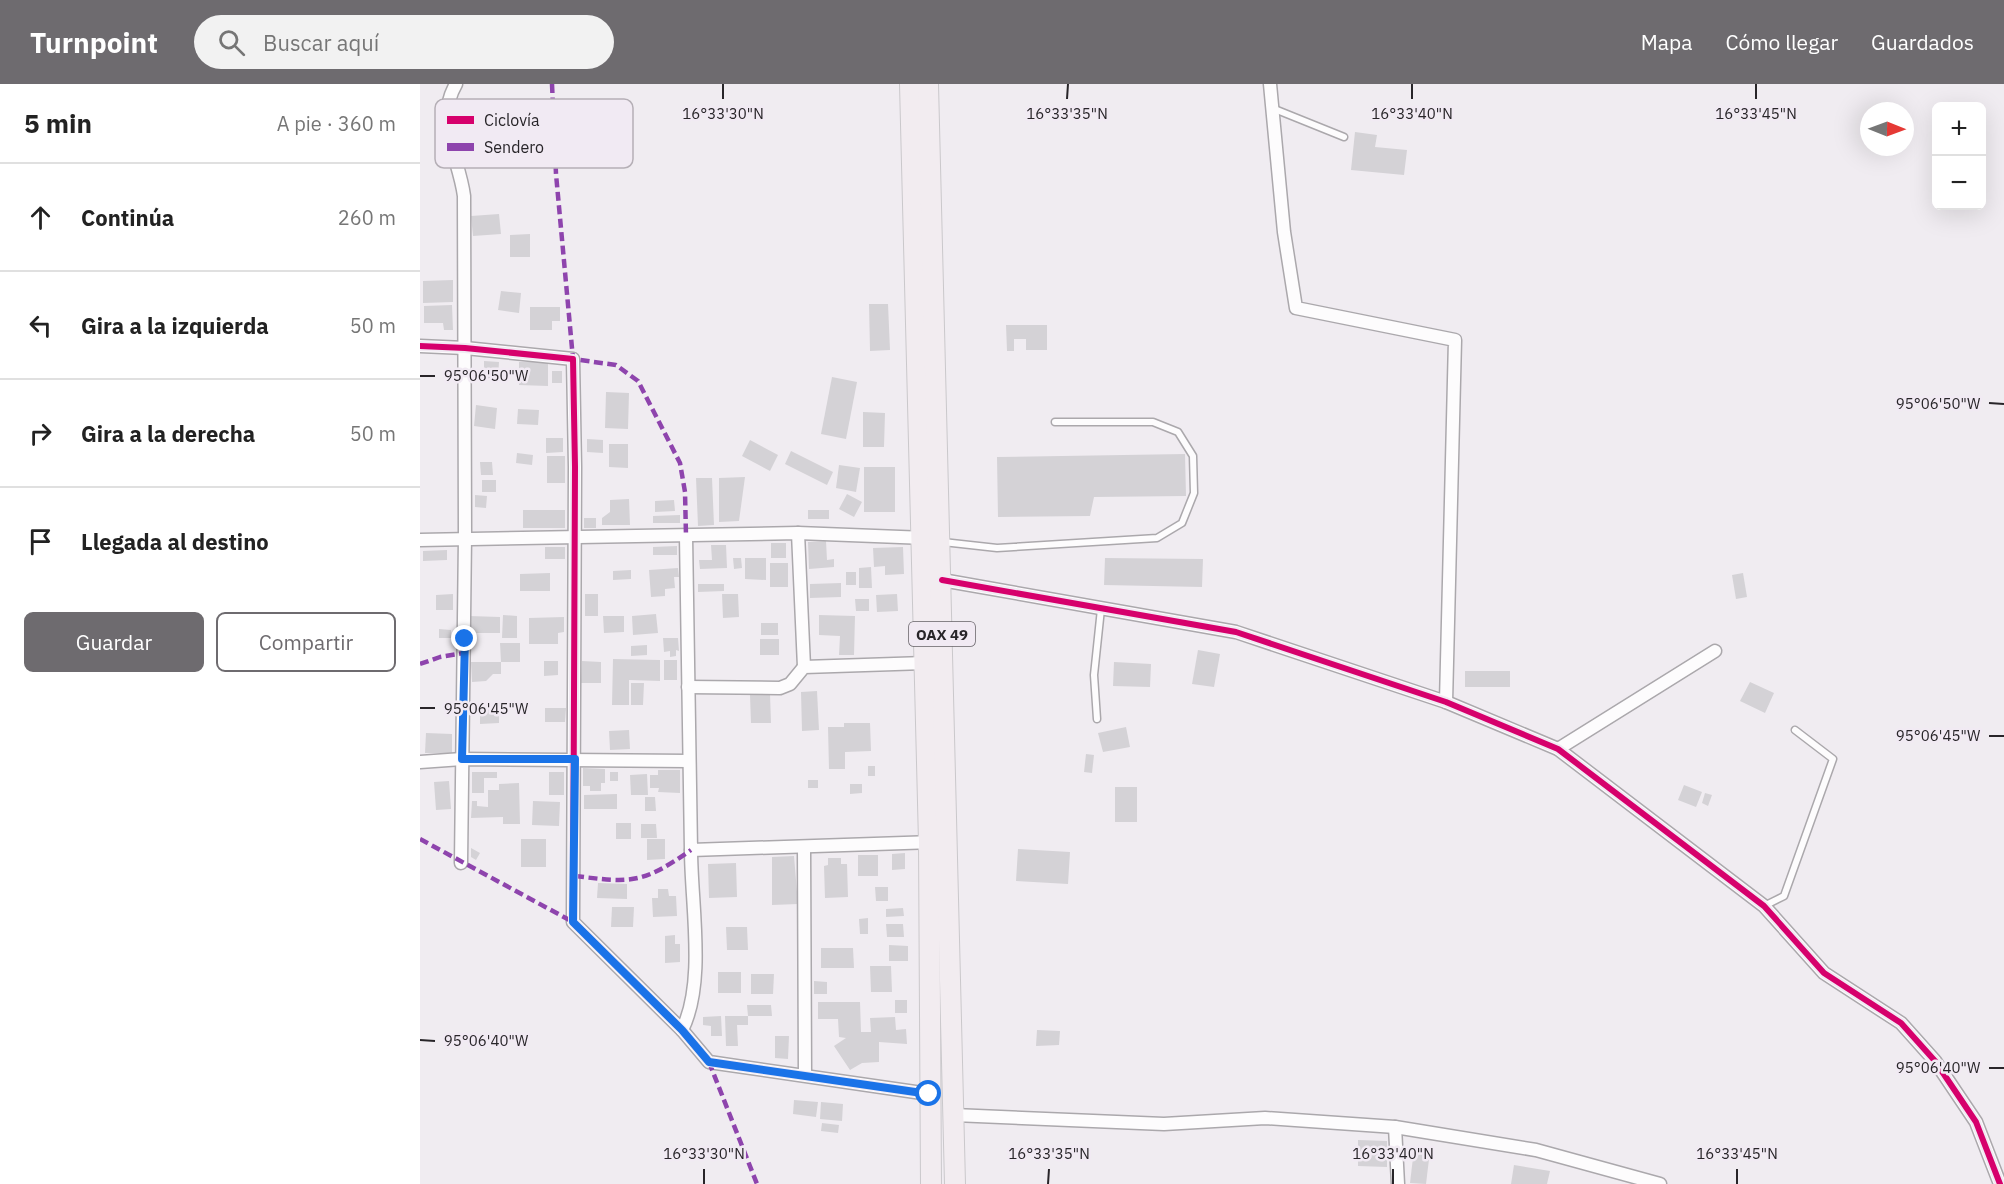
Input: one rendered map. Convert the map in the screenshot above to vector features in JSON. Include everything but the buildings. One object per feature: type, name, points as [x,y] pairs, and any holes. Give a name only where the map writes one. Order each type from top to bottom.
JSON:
[{"type":"main road","name":"OAX 49","points":[[910,84],[931,539],[942,580],[938,842],[929,1094],[931,1184]]},
{"type":"main road","name":"OAX 49","points":[[928,84],[931,539],[925,663],[954,1115],[955,1184]]},
{"type":"street","points":[[452,99],[456,84]]},
{"type":"street","points":[[1270,84],[1284,232],[1296,308],[1455,340],[1446,702]]},
{"type":"street","points":[[460,168],[464,196],[465,348],[461,863]]},
{"type":"street","points":[[420,346],[465,348],[573,359],[575,759],[573,922],[682,1030],[709,1062],[929,1094]]},
{"type":"street","points":[[688,687],[780,688],[789,684],[804,667],[798,533]]},
{"type":"street","points":[[420,540],[465,537],[798,533],[931,539]]},
{"type":"street","points":[[682,1030],[691,1011],[695,986],[686,536]]},
{"type":"street","points":[[942,580],[1236,632],[1446,702],[1558,749],[1764,906],[1824,973],[1901,1023],[1935,1060],[1976,1122],[2000,1184]]},
{"type":"street","points":[[1558,749],[1715,651]]},
{"type":"street","points":[[804,667],[925,663]]},
{"type":"street","points":[[420,762],[462,759],[689,761]]},
{"type":"street","points":[[691,850],[938,842]]},
{"type":"street","points":[[804,847],[805,1075]]},
{"type":"street","points":[[954,1115],[1164,1124],[1266,1118],[1395,1127],[1536,1150],[1660,1184]]},
{"type":"street","points":[[1395,1127],[1398,1184]]},
{"type":"lane","points":[[1272,108],[1344,137]]},
{"type":"lane","points":[[931,539],[997,548],[1157,538],[1182,523],[1194,493],[1193,456],[1178,432],[1153,422],[1055,422]]},
{"type":"lane","points":[[1097,718],[1094,675],[1101,608]]},
{"type":"lane","points":[[1764,906],[1784,896],[1833,759],[1795,730]]},
{"type":"marked path","points":[[552,84],[553,99]]},
{"type":"marked path","points":[[556,168],[573,359],[616,365],[638,381],[680,463],[685,492],[686,536]]},
{"type":"marked path","points":[[420,664],[440,657],[464,653]]},
{"type":"marked path","points":[[420,839],[573,922]]},
{"type":"marked path","points":[[575,876],[610,880],[636,878],[660,869],[691,850]]},
{"type":"marked path","points":[[709,1062],[757,1184]]},
{"type":"cycle path","points":[[420,346],[465,348],[573,359],[575,467],[573,922],[682,1030],[709,1062],[929,1094]]},
{"type":"cycle path","points":[[942,580],[1236,632],[1446,702],[1558,749],[1764,906],[1824,973],[1901,1023],[1935,1061],[1976,1122],[2000,1184]]},
{"type":"route","points":[[465,639],[462,759],[575,759],[573,922],[682,1030],[709,1062],[929,1094]]}]
